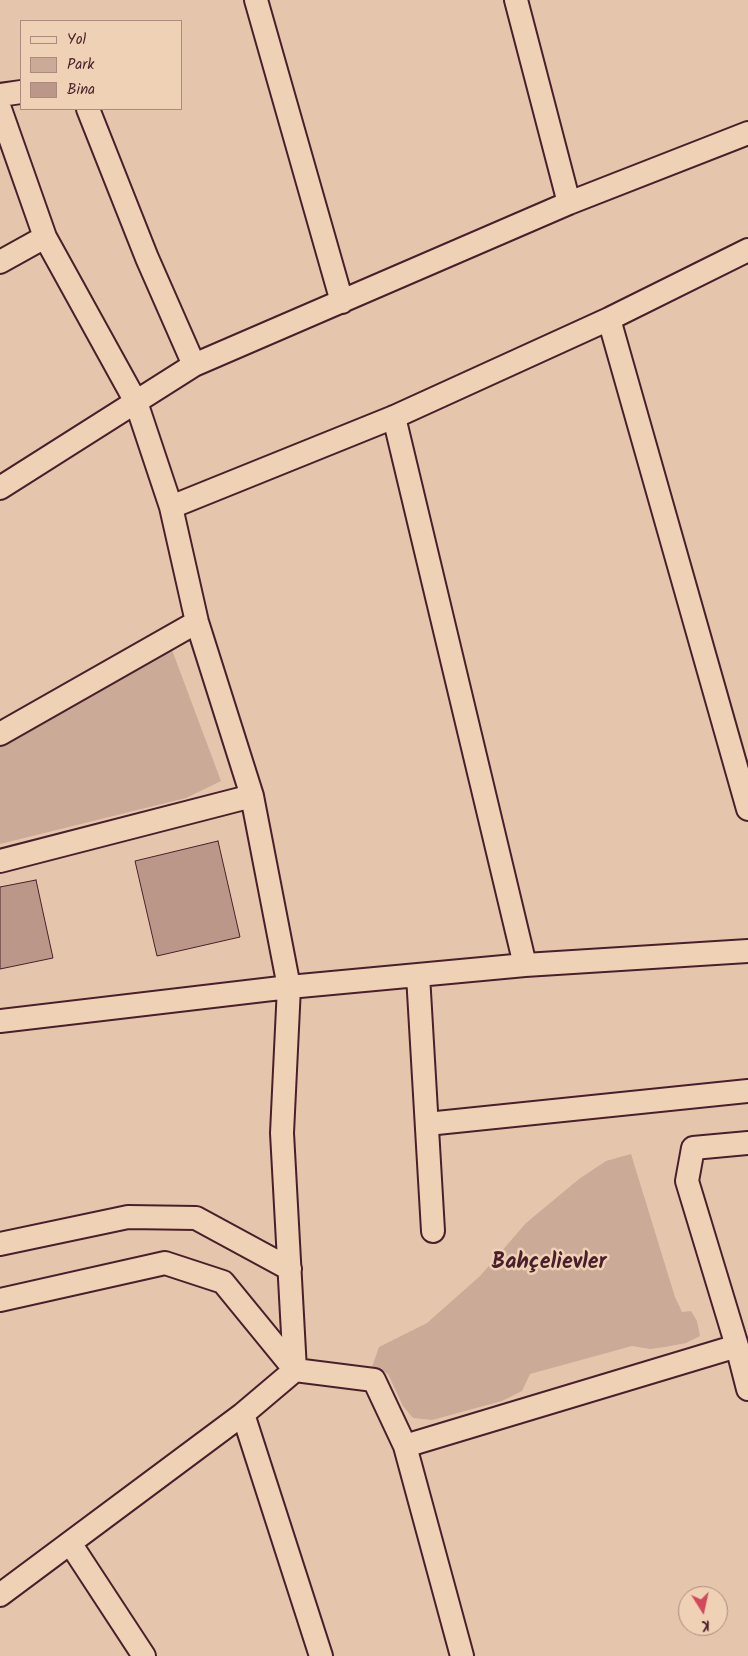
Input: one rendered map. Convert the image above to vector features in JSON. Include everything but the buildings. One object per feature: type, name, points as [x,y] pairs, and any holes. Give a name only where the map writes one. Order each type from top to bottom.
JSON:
[{"type":"street","points":[[256,0],[342,302]]},
{"type":"street","points":[[516,0],[569,203]]},
{"type":"street","points":[[0,95],[20,92]]},
{"type":"street","points":[[0,109],[45,237],[136,402],[171,507],[197,622],[252,796],[288,987],[282,1133],[296,1370]]},
{"type":"street","points":[[88,110],[147,258],[194,365]]},
{"type":"street","points":[[0,488],[194,365],[569,203],[748,133]]},
{"type":"street","points":[[0,262],[45,237]]},
{"type":"street","points":[[171,507],[394,417],[609,319],[748,250]]},
{"type":"street","points":[[609,319],[748,809]]},
{"type":"street","points":[[394,417],[525,965]]},
{"type":"street","points":[[0,734],[197,622]]},
{"type":"street","points":[[0,861],[252,796]]},
{"type":"street","points":[[0,1021],[288,987],[525,965],[748,951]]},
{"type":"street","points":[[418,975],[433,1231]]},
{"type":"street","points":[[427,1124],[748,1091]]},
{"type":"street","points":[[748,1143],[693,1148],[687,1181],[737,1346],[748,1389]]},
{"type":"street","points":[[0,1244],[128,1217],[196,1218],[290,1269]]},
{"type":"street","points":[[0,1300],[165,1264],[223,1282],[296,1370],[374,1380],[405,1446],[462,1656]]},
{"type":"street","points":[[405,1446],[737,1346]]},
{"type":"street","points":[[0,1595],[242,1414],[296,1370]]},
{"type":"street","points":[[242,1414],[321,1656]]},
{"type":"street","points":[[70,1543],[144,1656]]},
{"type":"green space","points":[[172,650],[221,781],[186,798],[0,844],[0,745]]},
{"type":"green space","points":[[631,1154],[675,1297],[682,1312],[691,1311],[697,1321],[700,1336],[686,1343],[665,1347],[650,1349],[632,1346],[530,1374],[522,1391],[502,1401],[432,1420],[413,1418],[403,1406],[388,1374],[372,1367],[379,1347],[427,1323],[480,1276],[526,1223],[579,1179],[606,1161]]},
{"type":"district","name":"Bahçelievler","points":[[549,1264]]}]
